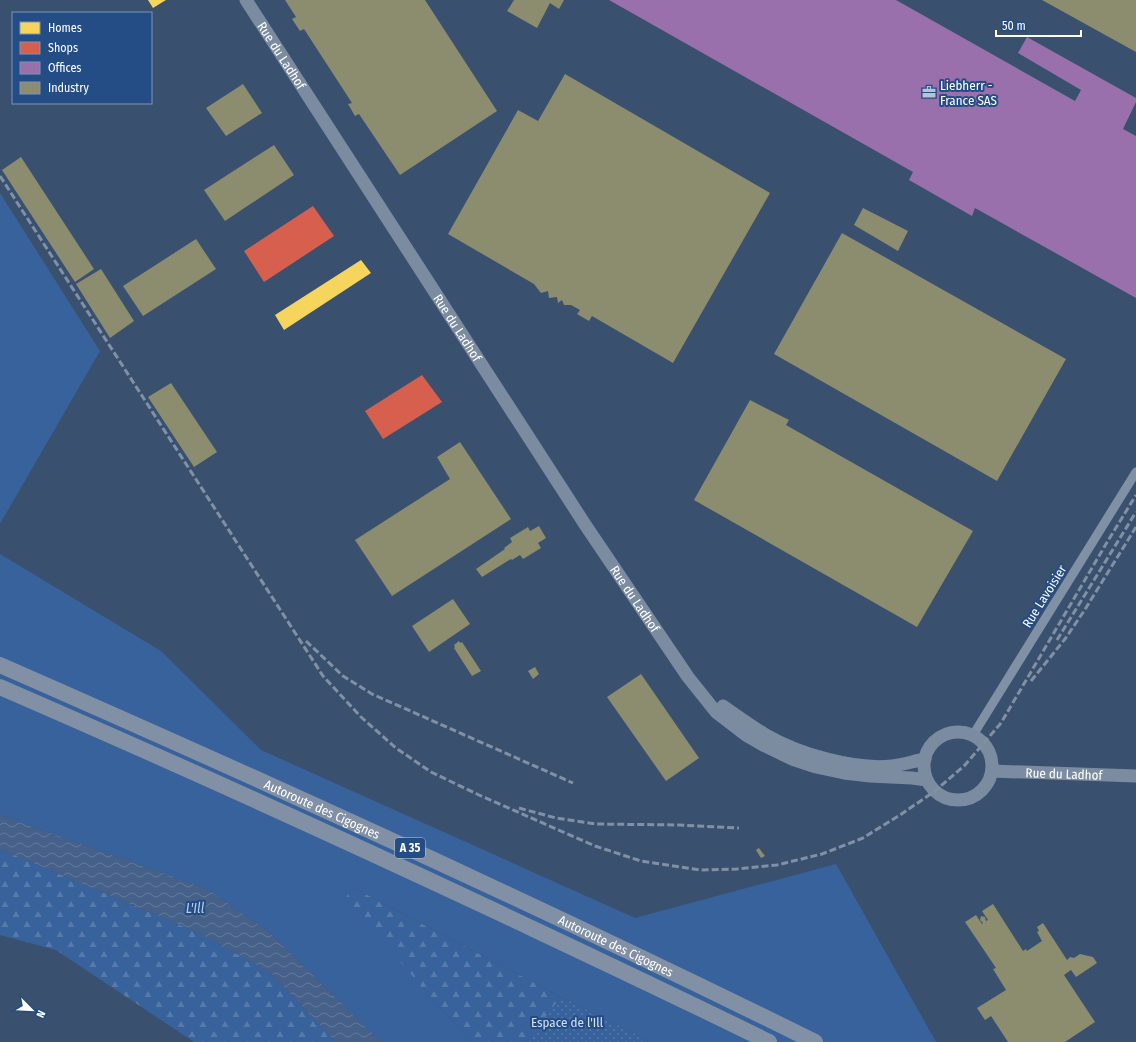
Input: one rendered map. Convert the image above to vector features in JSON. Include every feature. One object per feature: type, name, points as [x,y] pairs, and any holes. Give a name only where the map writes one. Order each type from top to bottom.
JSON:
[{"type":"highway","name":"Autoroute des Cigognes","points":[[0,664],[370,830],[620,947],[815,1042]]},
{"type":"highway","name":"Autoroute des Cigognes","points":[[0,687],[354,845],[613,966],[769,1042]]},
{"type":"main road","name":"Rue du Ladhof","points":[[246,0],[586,526],[688,677],[716,712],[746,735],[785,756],[816,767],[844,773],[927,780]]},
{"type":"main road","name":"Rue du Ladhof","points":[[673,654],[693,678],[722,705],[767,736],[802,751],[846,763],[876,766],[893,766],[925,759]]},
{"type":"main road","points":[[956,731],[973,735],[985,743],[991,754],[992,771],[986,785],[974,796],[958,800],[944,797],[935,790],[927,780],[924,769],[925,759],[930,747],[940,737],[956,731]]},
{"type":"main road","name":"Rue du Ladhof","points":[[992,771],[1136,776]]},
{"type":"street","name":"Rue Lavoisier","points":[[973,735],[1136,472]]},
{"type":"green space","points":[[0,193],[100,351],[0,524]]},
{"type":"green space","points":[[0,554],[161,651],[261,750],[635,918],[836,864],[936,1042],[651,1042],[561,997],[352,887],[425,991],[472,1042],[381,1042],[268,931],[207,889],[0,815]]},
{"type":"green space","points":[[0,849],[199,933],[271,973],[336,1042],[194,1042],[56,950],[0,935]]},
{"type":"green space","points":[[352,887],[561,997],[526,1042],[472,1042],[425,991],[346,897]]},
{"type":"green space","name":"Espace de l'Ill","points":[[561,997],[651,1042],[526,1042]]},
{"type":"water","name":"L'Ill","points":[[0,815],[207,889],[268,931],[381,1042],[336,1042],[271,973],[199,933],[0,849]]},
{"type":"building: Homes","points":[[148,0],[166,0],[153,8]]},
{"type":"building: Homes","points":[[361,260],[371,273],[284,330],[275,315]]},
{"type":"building: Shops","points":[[313,206],[334,236],[264,282],[244,251]]},
{"type":"building: Shops","points":[[422,375],[442,402],[383,439],[365,411]]},
{"type":"building: Offices","points":[[609,0],[896,0],[1075,101],[1081,90],[1018,53],[1027,37],[1136,98],[1136,102],[1123,129],[1136,136],[1136,298],[975,208],[972,216],[909,180],[913,172]]},
{"type":"building: Industry","points":[[285,0],[425,0],[497,111],[400,175],[359,114],[355,116],[348,104],[352,103],[304,29],[300,31],[292,19],[296,17]]},
{"type":"building: Industry","points":[[514,0],[564,0],[559,9],[550,3],[537,28],[507,11]]},
{"type":"building: Industry","points":[[1042,0],[1136,0],[1136,52]]},
{"type":"building: Industry","points":[[565,74],[770,193],[673,363],[592,316],[589,321],[577,314],[580,310],[571,305],[564,305],[562,300],[558,303],[557,297],[549,298],[548,291],[541,293],[534,284],[448,234],[518,110],[538,121]]},
{"type":"building: Industry","points":[[243,84],[262,113],[226,136],[206,108]]},
{"type":"building: Industry","points":[[274,145],[294,175],[225,221],[204,190]]},
{"type":"building: Industry","points":[[21,157],[94,269],[75,282],[2,170]]},
{"type":"building: Industry","points":[[863,208],[908,231],[898,251],[854,225]]},
{"type":"building: Industry","points":[[842,233],[1066,359],[997,481],[774,354]]},
{"type":"building: Industry","points":[[196,239],[216,269],[143,316],[123,286]]},
{"type":"building: Industry","points":[[101,269],[134,321],[110,338],[76,284]]},
{"type":"building: Industry","points":[[171,383],[217,452],[194,467],[148,397]]},
{"type":"building: Industry","points":[[750,400],[789,420],[786,425],[973,531],[917,627],[694,500]]},
{"type":"building: Industry","points":[[460,442],[511,519],[392,596],[355,540],[450,479],[437,457]]},
{"type":"building: Industry","points":[[539,526],[546,538],[538,543],[541,548],[523,559],[520,555],[512,560],[511,559],[482,577],[476,569],[505,549],[504,548],[512,542],[510,538],[528,527],[530,531]]},
{"type":"building: Industry","points":[[453,599],[470,624],[429,652],[412,626]]},
{"type":"building: Industry","points":[[459,641],[460,643],[462,642],[481,671],[472,676],[454,648],[454,645]]},
{"type":"building: Industry","points":[[535,667],[539,674],[533,679],[528,671]]},
{"type":"building: Industry","points":[[641,674],[699,758],[666,781],[607,697]]},
{"type":"building: Industry","points":[[759,848],[765,856],[761,858],[756,850]]},
{"type":"building: Industry","points":[[993,904],[1023,951],[1026,949],[1027,951],[1042,941],[1037,932],[1039,931],[1037,927],[1043,923],[1067,960],[1070,957],[1074,958],[1080,954],[1093,957],[1097,963],[1076,977],[1071,970],[1064,975],[1095,1022],[1065,1042],[1008,1042],[991,1016],[985,1020],[977,1008],[1006,990],[993,969],[996,968],[965,922],[976,915],[982,924],[983,923],[980,920],[981,916],[985,917],[986,921],[988,920],[982,911]]},
{"type":"railway","points":[[0,176],[323,676],[361,717],[396,748],[431,772],[479,795],[595,846],[641,861],[700,870],[737,869],[777,865],[822,854],[863,838],[935,791],[965,765],[1001,723],[1136,495]]},
{"type":"railway","points":[[1057,640],[1136,512]]},
{"type":"railway","points":[[1031,681],[1065,639],[1136,527]]},
{"type":"railway","points":[[306,641],[343,676],[372,694],[573,783]]},
{"type":"railway","points":[[519,808],[556,818],[596,824],[678,825],[739,828]]},
{"type":"place","name":"Liebherr - France SAS","points":[[929,92]]}]
